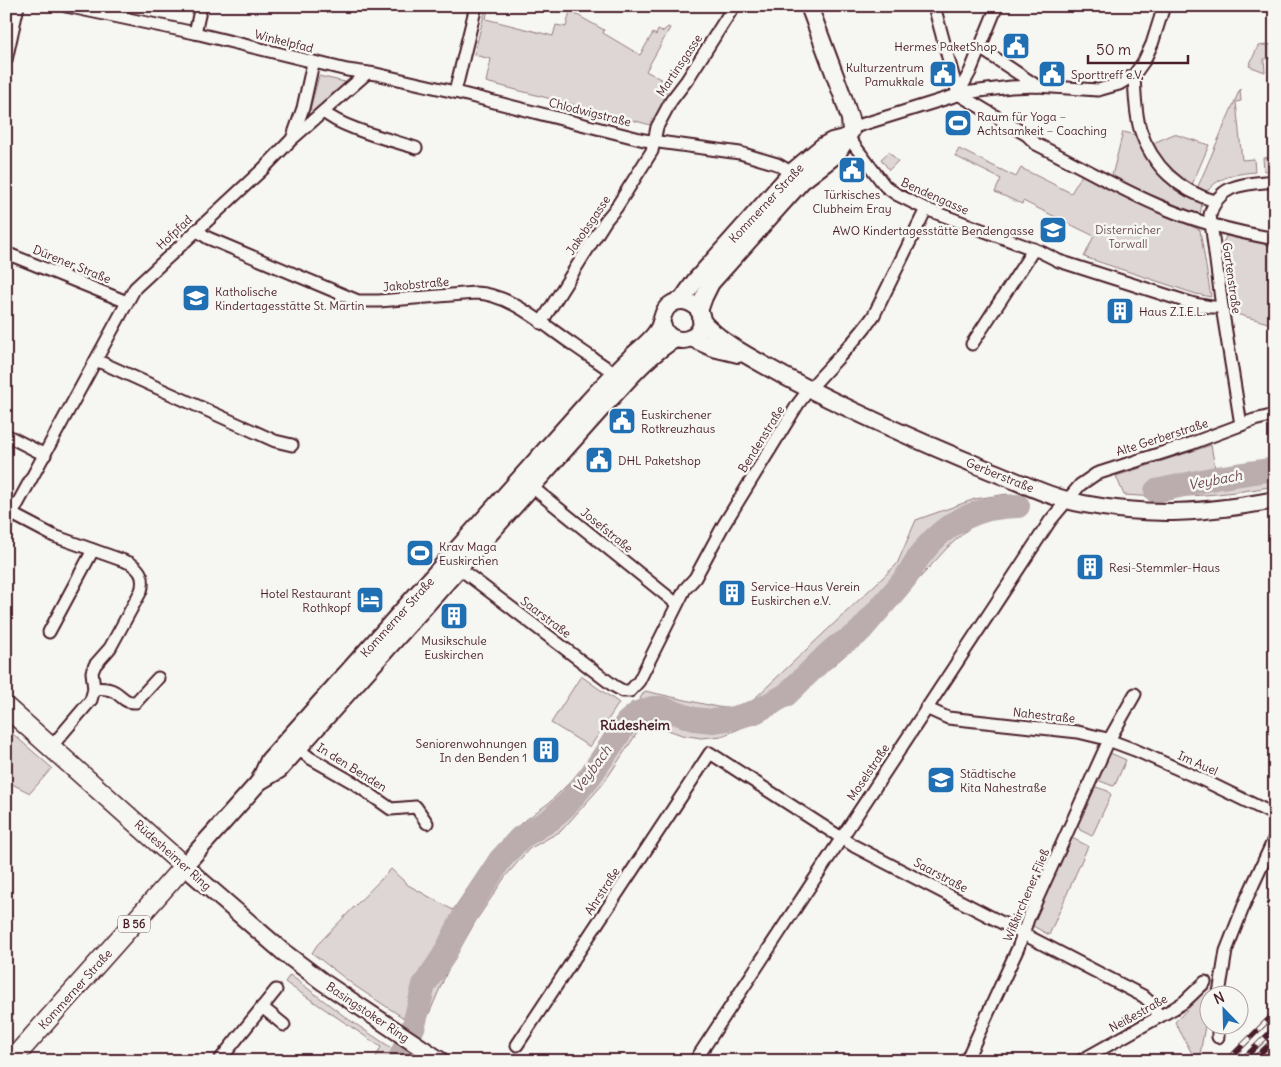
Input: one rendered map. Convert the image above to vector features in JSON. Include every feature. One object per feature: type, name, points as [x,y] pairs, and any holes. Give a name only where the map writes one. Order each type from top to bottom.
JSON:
[{"type":"main road","name":"Rüdesheimer Ring","points":[[6,707],[184,866]]},
{"type":"main road","name":"Kommerner Straße","points":[[11,1061],[184,866]]},
{"type":"street","points":[[6,60],[18,6]]},
{"type":"street","name":"Winkelpfad","points":[[66,6],[195,33],[347,70],[367,73]]},
{"type":"street","points":[[195,33],[202,6]]},
{"type":"street","points":[[455,92],[476,6]]},
{"type":"street","name":"Martinsgasse","points":[[654,141],[656,127],[671,101],[687,80],[734,6]]},
{"type":"street","points":[[809,6],[843,97],[850,132]]},
{"type":"street","points":[[934,6],[958,94],[1027,135],[1036,144],[1135,196],[1211,225],[1275,239]]},
{"type":"street","points":[[958,94],[970,72],[997,6]]},
{"type":"street","points":[[1164,6],[1152,44],[1144,61],[1134,75],[1140,128],[1154,157],[1180,187],[1215,201],[1232,187],[1275,181]]},
{"type":"street","points":[[980,48],[1037,86]]},
{"type":"street","name":"Hofpfad","points":[[292,139],[303,108],[313,62]]},
{"type":"street","name":"Chlodwigstraße","points":[[367,73],[455,92],[654,141],[740,153],[777,164],[797,176]]},
{"type":"street","name":"Hofpfad","points":[[6,525],[135,288],[263,169],[292,139],[367,73]]},
{"type":"street","name":"Kommerner Straße","points":[[700,316],[704,297],[711,283],[797,176],[823,146],[832,141],[850,132],[958,94],[1011,87],[1037,86],[1098,90],[1119,84],[1134,75]]},
{"type":"street","points":[[324,112],[346,125],[416,148]]},
{"type":"street","name":"Bendengasse","points":[[850,132],[885,186],[896,194],[926,209],[1034,249],[1059,261],[1194,304],[1222,307]]},
{"type":"street","name":"Jakobsgasse","points":[[541,322],[652,151],[654,141]]},
{"type":"street","name":"Kommerner Straße","points":[[681,301],[695,281],[797,176]]},
{"type":"street","name":"Gartenstraße","points":[[1215,201],[1210,215],[1211,225],[1240,425]]},
{"type":"street","name":"Bendenstraße","points":[[630,691],[639,682],[685,589],[695,578],[723,526],[809,389],[837,361],[869,322],[926,209]]},
{"type":"street","name":"Jakobstraße","points":[[196,230],[208,238],[358,301],[370,302],[483,293],[496,296],[513,304],[541,322],[620,378]]},
{"type":"street","points":[[972,344],[1034,249]]},
{"type":"street","name":"Dürener Straße","points":[[6,253],[127,302]]},
{"type":"street","points":[[681,301],[692,304],[700,316],[700,329],[683,339],[666,334],[662,324],[663,313],[666,308],[670,304],[681,301]]},
{"type":"street","name":"Gerberstraße","points":[[700,316],[712,331],[745,356],[809,389],[962,460],[1066,500],[1120,510],[1163,513],[1220,509],[1275,500]]},
{"type":"street","name":"Kommerner Straße","points":[[184,866],[259,782],[269,760],[293,744],[620,378],[662,324]]},
{"type":"street","name":"Kommerner Straße","points":[[620,378],[657,352],[683,339]]},
{"type":"street","name":"Gerberstraße","points":[[683,339],[745,356]]},
{"type":"street","points":[[96,360],[275,441],[292,445]]},
{"type":"street","name":"Alte Gerberstraße","points":[[1066,500],[1080,485],[1096,474],[1260,418],[1275,415]]},
{"type":"street","points":[[6,435],[44,456]]},
{"type":"street","name":"Josefstraße","points":[[526,482],[677,604]]},
{"type":"street","name":"Moselstraße","points":[[694,1061],[1050,521],[1066,500]]},
{"type":"street","points":[[12,514],[54,536],[130,563],[138,568],[144,582],[110,648],[95,665],[92,672],[94,689],[91,700],[51,747]]},
{"type":"street","points":[[49,632],[93,550]]},
{"type":"street","name":"Saarstraße","points":[[453,564],[614,686],[623,691],[630,691]]},
{"type":"street","points":[[94,689],[106,688],[114,691],[125,701],[136,702],[158,678]]},
{"type":"street","points":[[1109,740],[1135,694]]},
{"type":"street","name":"Nahestraße","points":[[926,708],[948,718],[1078,732],[1109,740]]},
{"type":"street","name":"Im Auel","points":[[1109,740],[1275,815]]},
{"type":"street","name":"Wißkirchener Fließ","points":[[966,1061],[1109,740]]},
{"type":"street","name":"In den Benden","points":[[293,744],[310,758],[354,783],[391,809],[416,807],[427,823]]},
{"type":"street","name":"Saarstraße","points":[[710,753],[840,838],[1143,996],[1153,1005],[1159,1017]]},
{"type":"street","name":"Ahrstraße","points":[[517,1045],[710,753]]},
{"type":"street","points":[[1221,984],[1226,951],[1246,900],[1275,838]]},
{"type":"street","name":"Rüdesheimer Ring","points":[[184,866],[296,962]]},
{"type":"street","name":"Basingstoker Ring","points":[[296,962],[392,1030],[441,1061]]},
{"type":"street","name":"Neißestraße","points":[[1080,1061],[1184,1002],[1205,982]]},
{"type":"street","points":[[219,1061],[276,990]]},
{"type":"street","points":[[262,1007],[284,1025]]},
{"type":"green space","points":[[486,7],[488,8],[486,19],[553,36],[556,25],[566,27],[570,11],[604,30],[603,33],[640,55],[653,33],[656,35],[658,30],[662,32],[668,27],[670,28],[646,71],[664,81],[659,87],[670,93],[651,125],[486,82],[491,59],[474,55]]},
{"type":"green space","points":[[1275,44],[1275,58],[1264,59],[1265,72],[1249,66],[1258,46]]},
{"type":"green space","points":[[319,76],[345,82],[344,86],[315,112],[310,109]]},
{"type":"green space","points":[[1240,89],[1241,101],[1236,102],[1242,160],[1254,159],[1255,172],[1222,179],[1206,193],[1196,191]]},
{"type":"green space","points":[[1123,132],[1137,135],[1166,180],[1179,191],[1202,203],[1200,215],[1112,176]]},
{"type":"green space","points":[[1174,134],[1209,145],[1191,187],[1169,169],[1151,144]]},
{"type":"green space","name":"Disternicher Torwall","points":[[959,149],[1016,177],[1021,168],[1071,193],[1082,175],[1131,200],[1200,230],[1211,297],[1196,294],[1084,257],[1094,236],[1023,201],[1022,204],[995,192],[1001,179],[955,156]]},
{"type":"green space","points":[[889,152],[898,161],[889,170],[881,159]]},
{"type":"green space","points":[[1275,157],[1275,170],[1264,171],[1263,158]]},
{"type":"green space","points":[[1226,236],[1275,246],[1275,325],[1233,313],[1223,243]]},
{"type":"green space","points":[[1211,445],[1215,468],[1275,459],[1275,486],[1200,495],[1162,497],[1124,495],[1116,476]]},
{"type":"green space","points":[[1007,494],[1023,510],[1020,513],[989,516],[967,530],[947,548],[865,638],[778,713],[722,736],[701,738],[682,735],[668,730],[659,724],[640,698],[645,691],[729,708],[752,701],[897,564],[916,520],[975,499]]},
{"type":"green space","points":[[581,676],[619,703],[590,747],[551,723]]},
{"type":"green space","points":[[634,702],[649,720],[648,725],[641,727],[603,784],[561,831],[529,849],[505,877],[475,922],[447,972],[422,1030],[355,986],[312,953],[317,945],[391,869],[408,885],[453,910],[491,854],[511,831],[550,802],[580,772],[611,724]]},
{"type":"green space","points":[[6,728],[52,768],[30,793],[6,781]]},
{"type":"green space","points":[[1108,752],[1126,760],[1113,786],[1097,778]]},
{"type":"green space","points":[[1093,786],[1108,791],[1111,795],[1092,836],[1080,830],[1077,822]]},
{"type":"green space","points":[[1070,837],[1088,846],[1049,935],[1033,926],[1032,923]]},
{"type":"green space","points":[[290,975],[348,1019],[411,1061],[374,1061],[381,1047],[285,982]]},
{"type":"green space","points":[[1208,980],[1214,983],[1214,984],[1206,984]]},
{"type":"green space","points":[[1198,998],[1198,1034],[1204,1034],[1200,1054],[1201,1061],[1196,1061],[1175,1022]]},
{"type":"waterway","name":"Veybach","points":[[1156,491],[1216,478],[1275,469]]},
{"type":"waterway","name":"Veybach","points":[[399,1061],[414,1025],[424,985],[443,957],[465,914],[500,860],[520,838],[550,820],[568,803],[590,776],[627,722],[638,713],[653,708],[662,708],[694,719],[713,721],[734,718],[755,712],[786,695],[836,647],[856,635],[862,629],[907,576],[931,542],[941,533],[964,518],[977,513],[990,509],[1018,506]]},
{"type":"railway","points":[[1227,1061],[1275,1013]]},
{"type":"railway","points":[[1241,1061],[1275,1028]]},
{"type":"railway","points":[[1252,1061],[1275,1039]]},
{"type":"place","name":"Hermes PaketShop","points":[[1016,46]]},
{"type":"place","name":"Kulturzentrum Pamukkale","points":[[943,74]]},
{"type":"place","name":"Sporttreff e.V.","points":[[1052,74]]},
{"type":"place","name":"Raum für Yoga – Achtsamkeit – Coaching","points":[[958,123]]},
{"type":"place","name":"Türkisches Clubheim Eray","points":[[852,170]]},
{"type":"place","name":"AWO Kindertagesstätte Bendengasse","points":[[1053,230]]},
{"type":"place","name":"Katholische Kindertagesstätte St. Martin","points":[[196,298]]},
{"type":"place","name":"Haus Z.I.E.L.","points":[[1120,311]]},
{"type":"place","name":"Euskirchener Rotkreuzhaus","points":[[622,421]]},
{"type":"place","name":"DHL Paketshop","points":[[599,460]]},
{"type":"place","name":"Krav Maga Euskirchen","points":[[420,553]]},
{"type":"place","name":"Resi-Stemmler-Haus","points":[[1090,567]]},
{"type":"place","name":"Service-Haus Verein Euskirchen e.V.","points":[[732,593]]},
{"type":"place","name":"Hotel Restaurant Rothkopf","points":[[370,600]]},
{"type":"place","name":"Musikschule Euskirchen","points":[[454,616]]},
{"type":"place","name":"Seniorenwohnungen In den Benden 1","points":[[546,750]]},
{"type":"place","name":"Städtische Kita Nahestraße","points":[[941,780]]},
{"type":"district","name":"Rüdesheim","points":[[635,725]]}]
